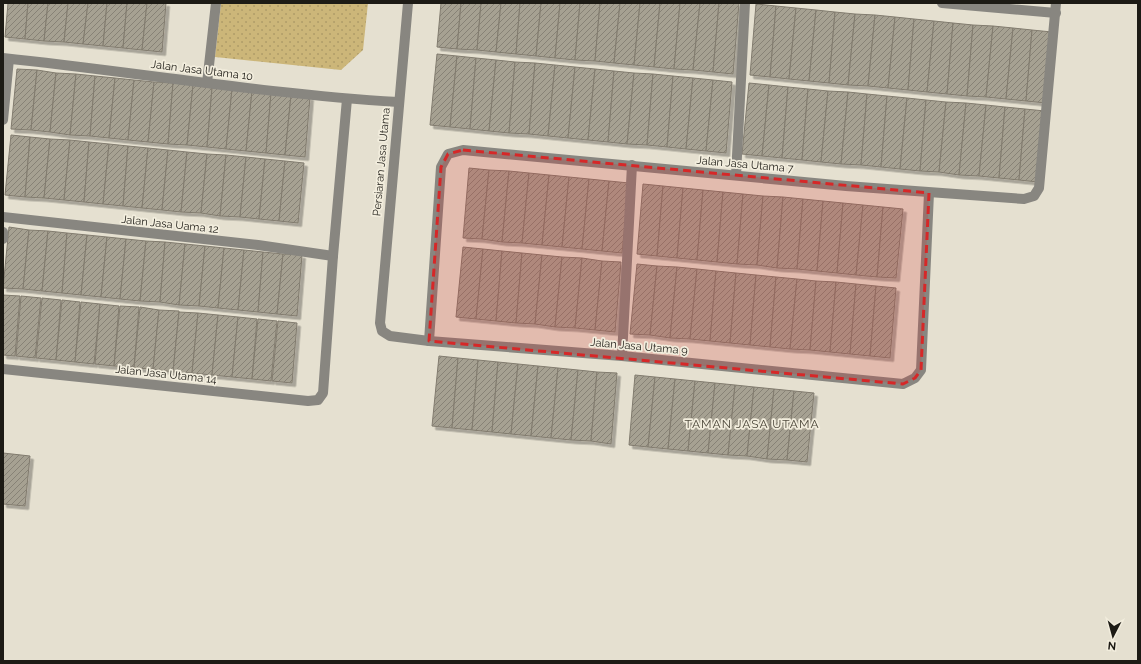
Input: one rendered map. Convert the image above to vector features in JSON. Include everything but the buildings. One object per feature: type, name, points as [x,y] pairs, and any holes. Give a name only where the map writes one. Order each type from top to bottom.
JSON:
[{"type":"street","points":[[207,83],[216,3]]},
{"type":"street","name":"Persiaran Jasa Utama","points":[[380,323],[398,102],[408,3]]},
{"type":"street","points":[[736,175],[746,3]]},
{"type":"street","points":[[942,3],[1056,8]]},
{"type":"street","name":"Jalan Jasa Utama 7","points":[[429,341],[441,168],[448,154],[463,150],[929,193],[1024,199],[1034,196],[1040,188],[1056,8]]},
{"type":"street","points":[[3,120],[6,59]]},
{"type":"street","name":"Jalan Jasa Utama 10","points":[[6,59],[347,99],[398,102]]},
{"type":"street","points":[[333,256],[347,99]]},
{"type":"street","points":[[622,356],[632,166]]},
{"type":"street","name":"Jalan Jasa Utama 9","points":[[380,323],[382,332],[390,336],[429,341],[622,356],[903,384],[915,378],[921,370],[929,193]]},
{"type":"street","name":"Jalan Jasa Uama 12","points":[[3,217],[333,256]]},
{"type":"street","points":[[3,232],[3,239]]},
{"type":"street","name":"Jalan Jasa Utama 14","points":[[3,369],[308,401],[318,400],[324,393],[333,256]]},
{"type":"highlighted area","points":[[463,150],[929,193],[921,370],[915,378],[903,384],[429,341],[441,167],[448,154]]},
{"type":"shaded area","points":[[221,3],[368,3],[363,50],[341,70],[215,57]]},
{"type":"district","name":"TAMAN JASA UTAMA","points":[[752,424]]}]
